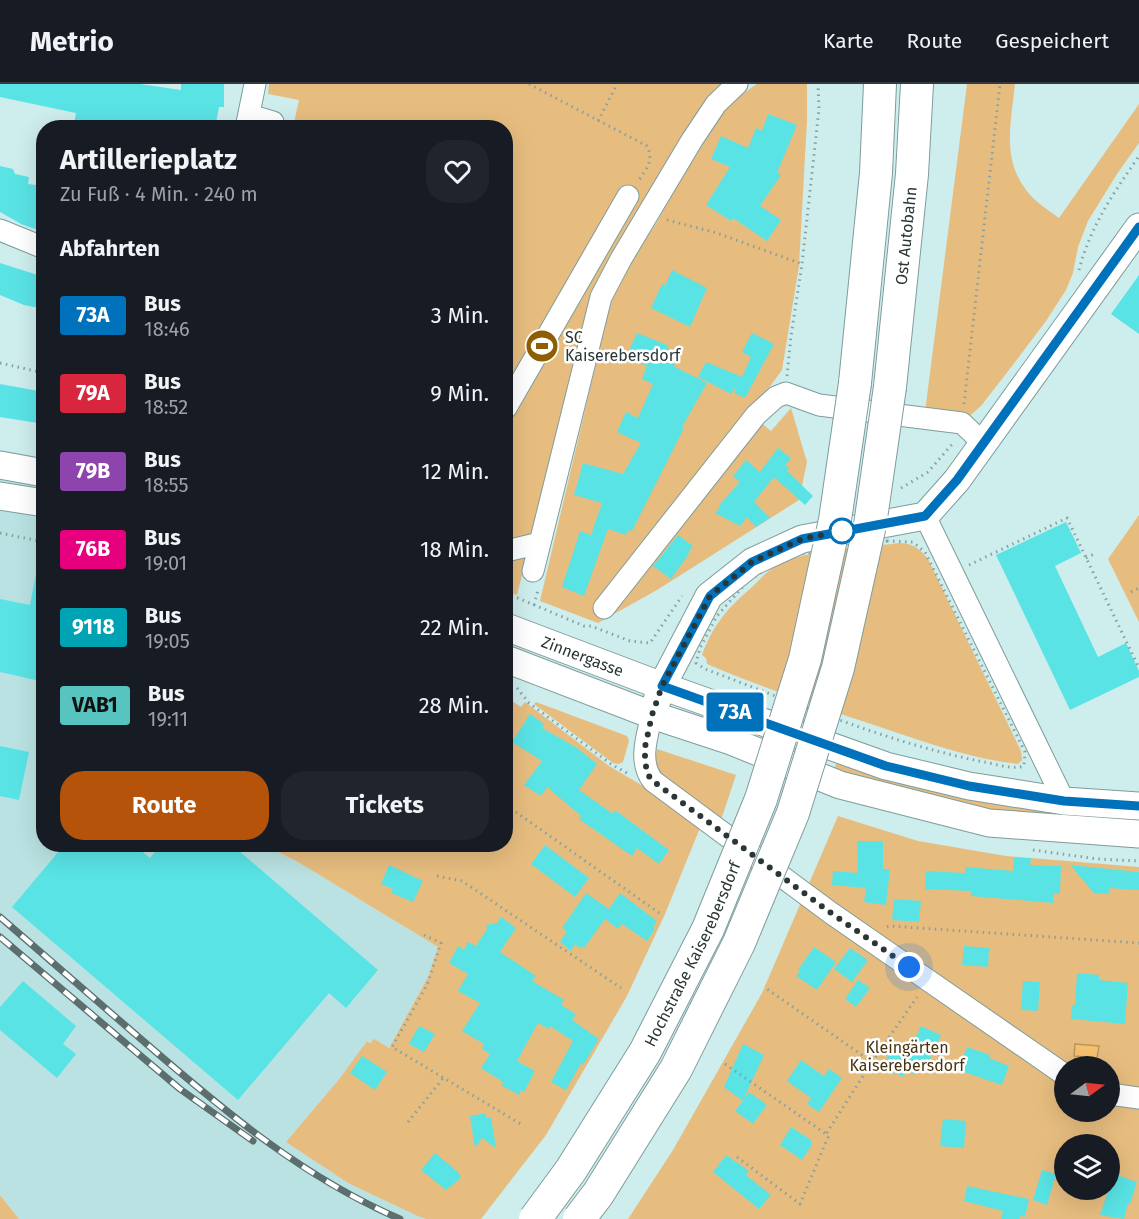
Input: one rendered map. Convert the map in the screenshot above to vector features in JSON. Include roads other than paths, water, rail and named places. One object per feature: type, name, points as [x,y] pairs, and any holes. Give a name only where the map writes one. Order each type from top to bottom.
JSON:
[{"type":"highway","name":"Hochstraße Kaiserebersdorf","points":[[535,1219],[572,1170],[645,1052],[708,929],[761,799],[805,659],[836,520],[855,383],[876,173],[880,84]]},
{"type":"highway","name":"Ost Autobahn","points":[[579,1219],[598,1194],[676,1069],[739,943],[793,813],[838,668],[870,525],[890,387],[912,174],[917,84]]},
{"type":"main road","points":[[652,715],[662,686],[710,596],[752,562],[802,539],[925,516],[957,480],[1139,227]]},
{"type":"main road","points":[[0,465],[36,472]]},
{"type":"main road","points":[[0,496],[36,503]]},
{"type":"main road","name":"Zinnergasse","points":[[513,630],[886,766],[969,786],[1064,801]]},
{"type":"main road","name":"Zinnergasse","points":[[513,673],[731,741],[840,785],[989,823],[1139,834]]},
{"type":"main road","points":[[1064,801],[1139,806]]},
{"type":"street","points":[[247,120],[255,84]]},
{"type":"street","points":[[533,572],[601,297],[647,214],[692,140],[716,104],[737,84]]},
{"type":"street","points":[[513,396],[628,196]]},
{"type":"street","points":[[0,230],[36,245]]},
{"type":"street","points":[[604,608],[756,415],[776,397],[786,393],[819,405],[962,423],[983,443]]},
{"type":"street","points":[[925,516],[1064,801]]},
{"type":"street","points":[[513,549],[540,543]]},
{"type":"street","points":[[652,715],[645,747],[645,762],[648,775],[653,781],[870,940],[1054,1068]]},
{"type":"street","points":[[1120,1095],[1139,1098]]},
{"type":"railway","points":[[0,917],[238,1120],[331,1184],[400,1219]]},
{"type":"railway","points":[[0,937],[180,1089],[253,1141]]},
{"type":"place","name":"SC Kaiserebersdorf","points":[[542,346]]},
{"type":"park label","name":"Kleingärten Kaiserebersdorf","points":[[907,1056]]}]
